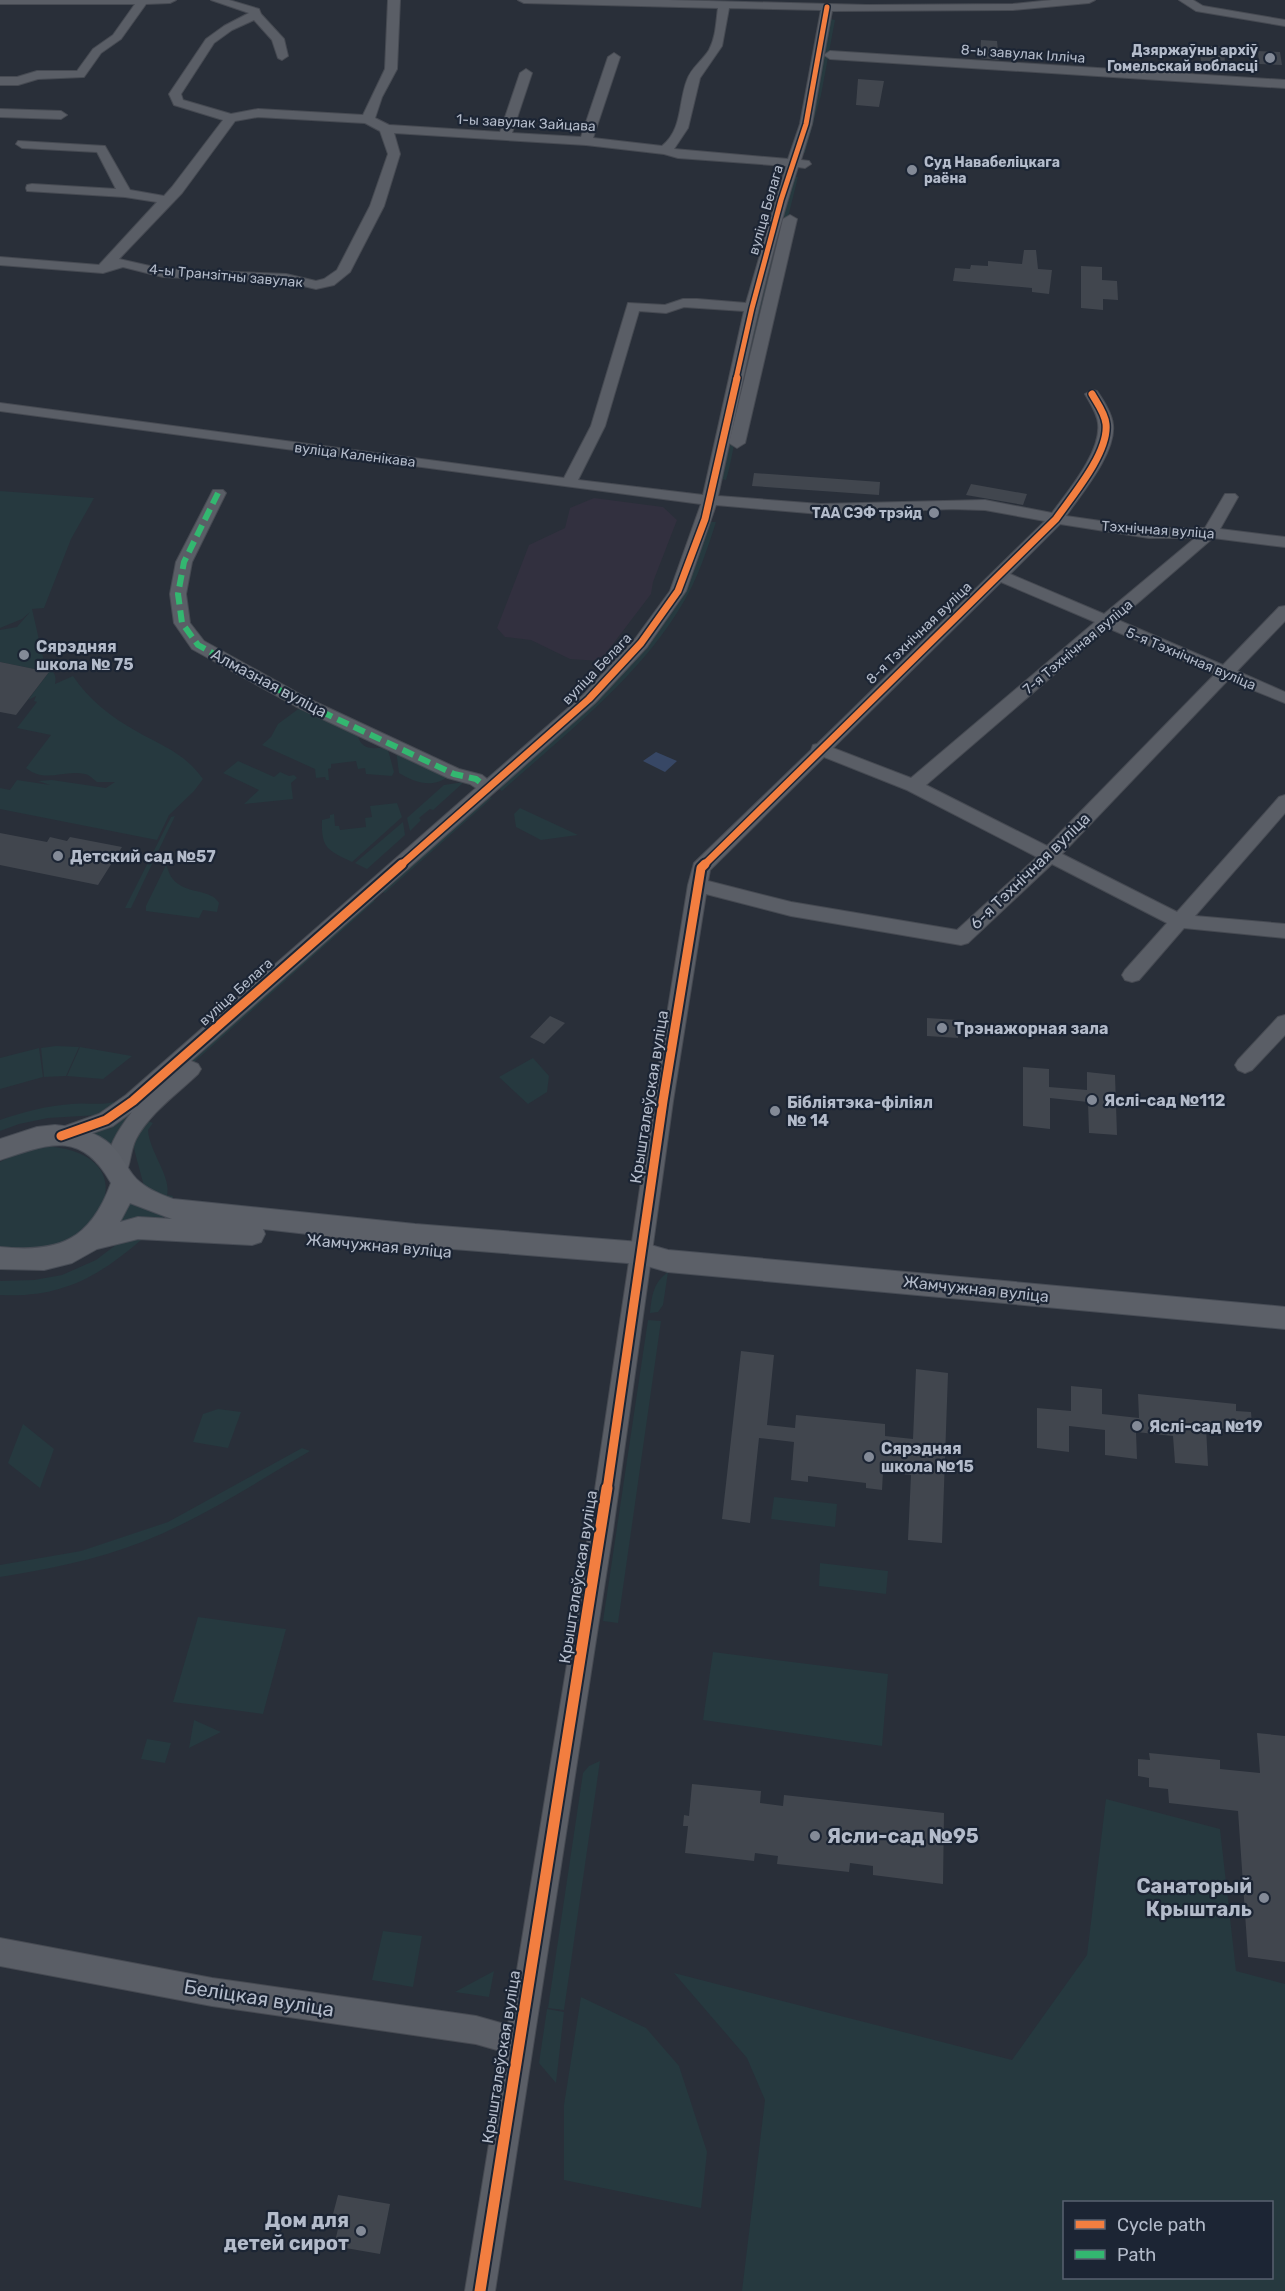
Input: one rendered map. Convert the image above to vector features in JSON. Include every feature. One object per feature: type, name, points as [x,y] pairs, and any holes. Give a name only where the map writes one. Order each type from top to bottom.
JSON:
[{"type":"main road","name":"Жамчужная вуліца","points":[[0,1150],[31,1138],[61,1136],[91,1143],[110,1157],[134,1193],[148,1202],[172,1209],[639,1259],[1285,1318]]},
{"type":"main road","points":[[6,1262],[50,1258],[75,1249],[91,1240],[111,1218],[121,1176]]},
{"type":"main road","name":"Жамчужная вуліца","points":[[91,1240],[138,1228],[165,1228],[582,1264],[639,1259]]},
{"type":"street","points":[[0,81],[18,81],[37,75],[80,74],[97,51],[117,37],[143,0]]},
{"type":"street","points":[[0,1],[170,0]]},
{"type":"street","points":[[217,0],[255,11],[255,15],[278,39],[282,56]]},
{"type":"street","points":[[368,119],[376,97],[391,69],[394,0]]},
{"type":"street","points":[[524,0],[834,7],[1013,7],[1089,0]]},
{"type":"street","points":[[1185,0],[1200,9],[1285,23]]},
{"type":"street","points":[[665,150],[675,143],[679,135],[689,103],[692,82],[719,41],[724,5]]},
{"type":"street","name":"вуліца Белага","points":[[61,1136],[106,1120],[133,1101],[342,915],[489,789],[590,699],[641,643],[678,591],[705,519],[717,501],[752,308],[799,164],[818,117],[831,55],[834,7]]},
{"type":"street","name":"вуліца Белага","points":[[121,1176],[118,1158],[127,1132],[147,1110],[310,961],[489,807],[604,703],[654,647],[686,603],[699,577],[799,164],[806,124],[834,7]]},
{"type":"street","points":[[255,15],[228,28],[210,41],[175,94],[175,99],[183,105],[231,118],[258,113],[368,119],[386,129]]},
{"type":"street","name":"8-ы завулак Ілліча","points":[[831,55],[1285,84]]},
{"type":"street","points":[[586,141],[614,57]]},
{"type":"street","points":[[505,136],[526,73]]},
{"type":"street","points":[[0,113],[61,115]]},
{"type":"street","points":[[103,269],[138,229],[177,190],[231,118]]},
{"type":"street","name":"1-ы завулак Зайцава","points":[[386,129],[586,141],[665,150],[678,154],[799,164]]},
{"type":"street","name":"4-ы Транзітны завулак","points":[[0,261],[103,269],[115,263],[123,263],[163,273],[286,278],[316,285],[329,282],[343,272],[376,206],[391,168],[394,154],[386,129]]},
{"type":"street","points":[[22,144],[101,149],[125,193]]},
{"type":"street","points":[[32,188],[125,193],[167,200]]},
{"type":"street","points":[[568,483],[598,426],[633,306],[666,309],[683,303],[697,303],[752,308]]},
{"type":"street","name":"8-я Тэхнічная вуліца","points":[[699,876],[819,749],[1056,519],[1096,460],[1106,431],[1106,422],[1092,394]]},
{"type":"street","name":"вуліца Каленікава","points":[[0,407],[717,501]]},
{"type":"street","name":"Алмазная вуліца","points":[[218,493],[184,562],[178,594],[182,623],[198,645],[301,702],[454,774],[476,779],[489,789]]},
{"type":"street","name":"7-я Тэхнічная вуліца","points":[[914,786],[1210,533],[1230,497]]},
{"type":"street","name":"Тэхнічная вуліца","points":[[717,501],[820,509],[985,505],[1056,519],[1149,532],[1210,533],[1285,542]]},
{"type":"street","name":"5-я Тэхнічная вуліца","points":[[999,575],[1224,674],[1285,698]]},
{"type":"street","name":"6-я Тэхнічная вуліца","points":[[699,876],[791,909],[961,938],[1049,856],[1285,611]]},
{"type":"street","points":[[819,749],[914,786],[1179,921],[1285,931]]},
{"type":"street","points":[[1132,975],[1285,801]]},
{"type":"street","name":"Крышталеўская вуліца","points":[[480,2291],[599,1541],[639,1259],[699,876]]},
{"type":"street","points":[[1245,1065],[1285,1022]]},
{"type":"street","name":"Беліцкая вуліца","points":[[0,1952],[213,1992],[476,2030],[519,2042]]},
{"type":"shaded area","points":[[831,19],[835,20],[821,95],[805,153],[801,153]]},
{"type":"shaded area","points":[[793,177],[798,177],[749,374],[726,480],[722,479],[757,316]]},
{"type":"shaded area","name":"Сярэдняя школа № 75","points":[[0,491],[94,498],[71,539],[44,608],[32,609],[45,666],[54,674],[55,684],[73,676],[86,693],[109,714],[180,756],[203,779],[169,815],[157,840],[0,809],[0,788],[10,790],[17,780],[50,785],[38,781],[52,780],[106,788],[115,782],[97,782],[90,776],[77,773],[41,775],[26,768],[51,735],[17,728],[37,702],[34,701],[36,696],[28,700],[49,672],[0,662],[0,630],[17,627],[30,612],[22,619],[0,628]]},
{"type":"shaded area","points":[[594,498],[663,507],[677,520],[653,582],[651,594],[600,661],[570,659],[531,640],[505,637],[497,628],[529,545],[565,528],[570,508]]},
{"type":"shaded area","points":[[711,522],[716,522],[693,584],[665,630],[645,656],[576,726],[502,791],[497,788],[655,635],[683,594]]},
{"type":"shaded area","points":[[301,707],[358,735],[362,744],[369,748],[387,746],[394,772],[392,776],[366,774],[365,768],[358,769],[356,761],[331,764],[331,768],[328,769],[329,780],[325,777],[316,778],[315,769],[262,745],[271,737],[278,724]]},
{"type":"shaded area","points":[[396,750],[450,775],[431,783],[411,780],[399,773]]},
{"type":"shaded area","points":[[238,761],[274,777],[280,772],[289,776],[294,775],[297,778],[291,783],[293,799],[244,804],[259,790],[223,773]]},
{"type":"shaded area","points":[[464,782],[433,810],[430,809],[419,818],[421,820],[410,831],[407,818],[444,785]]},
{"type":"shaded area","points":[[489,797],[492,798],[385,893],[379,891]]},
{"type":"shaded area","points":[[397,803],[402,817],[352,862],[332,851],[325,843],[322,820],[330,818],[330,815],[334,814],[335,826],[339,826],[340,830],[366,827],[365,818],[372,817],[370,806]]},
{"type":"shaded area","points":[[520,808],[578,835],[541,840],[516,827],[514,814]]},
{"type":"shaded area","points":[[175,816],[131,908],[125,908],[171,817]]},
{"type":"shaded area","points":[[403,822],[405,835],[367,869],[355,863]]},
{"type":"shaded area","points":[[166,865],[177,883],[215,898],[219,903],[217,912],[203,910],[199,918],[146,911],[146,906]]},
{"type":"shaded area","points":[[371,899],[375,901],[146,1105],[141,1102]]},
{"type":"shaded area","points":[[79,1047],[66,1076],[44,1077],[41,1048]]},
{"type":"shaded area","points":[[80,1047],[132,1056],[103,1079],[67,1076]]},
{"type":"shaded area","points":[[39,1048],[43,1077],[0,1089],[0,1058]]},
{"type":"shaded area","points":[[533,1058],[549,1076],[547,1092],[528,1104],[499,1077]]},
{"type":"shaded area","points":[[113,1102],[115,1105],[99,1115],[48,1118],[0,1131],[0,1120],[26,1112],[62,1105]]},
{"type":"shaded area","points":[[131,1110],[136,1113],[119,1129],[113,1148],[89,1133]]},
{"type":"shaded area","points":[[146,1120],[153,1123],[148,1130],[149,1138],[166,1181],[167,1195],[173,1196],[171,1202],[144,1186],[133,1140]]},
{"type":"shaded area","points":[[44,1146],[79,1153],[99,1169],[106,1188],[100,1209],[85,1229],[62,1243],[33,1250],[0,1246],[0,1162],[23,1150]]},
{"type":"shaded area","points":[[129,1197],[147,1210],[165,1212],[162,1220],[115,1226]]},
{"type":"shaded area","points":[[156,1234],[154,1240],[141,1240],[109,1265],[76,1283],[41,1293],[0,1295],[0,1281],[34,1280],[62,1275],[96,1260],[121,1241]]},
{"type":"shaded area","points":[[668,1272],[663,1305],[658,1312],[650,1313],[654,1290]]},
{"type":"shaded area","points":[[648,1320],[661,1321],[618,1623],[603,1621]]},
{"type":"shaded area","points":[[218,1409],[241,1412],[228,1448],[193,1442],[203,1414]]},
{"type":"shaded area","points":[[23,1424],[54,1449],[40,1488],[8,1463]]},
{"type":"shaded area","points":[[302,1448],[310,1451],[228,1500],[164,1533],[90,1559],[0,1577],[0,1565],[81,1551],[168,1522]]},
{"type":"shaded area","points":[[774,1497],[837,1504],[835,1527],[771,1519]]},
{"type":"shaded area","points":[[820,1563],[888,1571],[886,1594],[819,1586]]},
{"type":"shaded area","points":[[198,1617],[286,1629],[263,1714],[173,1702]]},
{"type":"shaded area","points":[[713,1652],[888,1674],[882,1746],[703,1720]]},
{"type":"shaded area","points":[[194,1720],[221,1732],[189,1748]]},
{"type":"shaded area","points":[[147,1739],[171,1743],[165,1763],[141,1759]]},
{"type":"shaded area","points":[[600,1761],[564,2010],[548,2008],[583,1773],[589,1766]]},
{"type":"shaded area","points":[[1106,1799],[1220,1829],[1236,1971],[1285,1984],[1285,2291],[742,2291],[765,2100],[747,2058],[674,1973],[1012,2060],[1087,1955]]},
{"type":"shaded area","points":[[383,1931],[422,1936],[413,1987],[372,1980]]},
{"type":"shaded area","points":[[494,1971],[489,1997],[455,1992]]},
{"type":"shaded area","points":[[581,1997],[646,2028],[679,2066],[707,2152],[701,2208],[564,2180],[564,2105]]},
{"type":"shaded area","points":[[547,2009],[564,2012],[556,2083],[539,2063]]},
{"type":"water","points":[[656,752],[677,761],[665,772],[643,761]]},
{"type":"building","points":[[981,40],[997,41],[999,60],[980,58]]},
{"type":"building","points":[[1199,45],[1224,47],[1225,62],[1201,61]]},
{"type":"building","name":"Дзяржаўны архіў Гомельскай вобласці","points":[[1258,51],[1280,52],[1282,65],[1259,64]]},
{"type":"building","points":[[858,79],[884,81],[879,107],[856,105]]},
{"type":"building","points":[[1024,250],[1036,250],[1038,269],[1052,270],[1049,294],[1032,292],[1032,288],[953,281],[955,268],[970,269],[971,265],[988,266],[988,261],[1022,264]]},
{"type":"building","points":[[1081,266],[1102,267],[1102,280],[1117,281],[1118,300],[1103,299],[1103,310],[1081,308]]},
{"type":"building","points":[[754,473],[880,482],[879,495],[752,486]]},
{"type":"building","points":[[971,484],[1027,494],[1023,505],[966,495]]},
{"type":"building","points":[[0,662],[49,672],[16,715],[0,712]]},
{"type":"building","name":"Детский сад №57","points":[[0,833],[47,842],[50,837],[67,841],[70,837],[122,847],[98,885],[0,865]]},
{"type":"building","points":[[550,1016],[565,1023],[544,1044],[530,1037]]},
{"type":"building","name":"Трэнажорная зала","points":[[927,1018],[958,1020],[958,1038],[927,1036]]},
{"type":"building","name":"Яслі-сад №112","points":[[1023,1067],[1049,1069],[1049,1087],[1087,1090],[1087,1072],[1115,1075],[1117,1135],[1089,1133],[1088,1102],[1050,1098],[1050,1129],[1023,1126]]},
{"type":"building","name":"Сярэдняя школа №15","points":[[741,1351],[774,1355],[767,1425],[795,1428],[796,1415],[885,1424],[885,1436],[913,1439],[916,1369],[948,1373],[942,1543],[908,1540],[911,1475],[883,1472],[882,1490],[866,1488],[866,1483],[808,1476],[808,1482],[791,1480],[794,1442],[759,1438],[750,1523],[722,1519]]},
{"type":"building","name":"Яслі-сад №19","points":[[1071,1386],[1102,1389],[1102,1414],[1139,1418],[1138,1394],[1236,1404],[1236,1411],[1251,1412],[1252,1425],[1238,1424],[1239,1430],[1206,1427],[1208,1466],[1175,1463],[1173,1436],[1136,1432],[1137,1459],[1105,1455],[1105,1430],[1069,1426],[1069,1452],[1037,1448],[1037,1408],[1071,1411]]},
{"type":"building","name":"Санаторый Крышталь","points":[[1257,1733],[1285,1736],[1285,1962],[1248,1957],[1238,1811],[1169,1803],[1168,1789],[1149,1787],[1149,1778],[1138,1776],[1138,1759],[1150,1760],[1149,1753],[1220,1760],[1220,1769],[1260,1773]]},
{"type":"building","name":"Ясли-сад №95","points":[[692,1784],[761,1791],[760,1803],[783,1806],[784,1795],[944,1813],[943,1884],[873,1875],[873,1866],[850,1863],[849,1872],[777,1864],[778,1856],[755,1853],[754,1861],[685,1853],[688,1826],[683,1826],[684,1815],[689,1816]]},
{"type":"building","name":"Дом для детей сирот","points":[[338,2195],[390,2204],[380,2254],[334,2246],[341,2216],[333,2214]]},
{"type":"marked path","points":[[218,493],[184,562],[178,594],[182,623],[198,645],[301,702],[454,774],[476,779],[489,789]]},
{"type":"cycle path","points":[[61,1136],[106,1120],[133,1101],[589,699],[641,643],[678,591],[705,519],[752,308],[781,200],[806,124],[827,7]]},
{"type":"cycle path","points":[[480,2291],[601,1530],[663,1101],[701,868],[1056,519],[1096,460],[1106,434],[1105,420],[1092,394]]},
{"type":"place","name":"Дзяржаўны архіў Гомельскай вобласці","points":[[1270,58]]},
{"type":"place","name":"Суд Навабеліцкага раёна","points":[[912,170]]},
{"type":"place","name":"ТАА СЭФ трэйд","points":[[934,513]]},
{"type":"place","name":"Сярэдняя школа № 75","points":[[24,655]]},
{"type":"place","name":"Детский сад №57","points":[[58,856]]},
{"type":"place","name":"Трэнажорная зала","points":[[942,1028]]},
{"type":"place","name":"Яслі-сад №112","points":[[1092,1100]]},
{"type":"place","name":"Бібліятэка-філіял № 14","points":[[775,1111]]},
{"type":"place","name":"Яслі-сад №19","points":[[1137,1426]]},
{"type":"place","name":"Сярэдняя школа №15","points":[[869,1457]]},
{"type":"place","name":"Ясли-сад №95","points":[[815,1836]]},
{"type":"place","name":"Санаторый Крышталь","points":[[1264,1898]]},
{"type":"place","name":"Дом для детей сирот","points":[[361,2231]]}]
